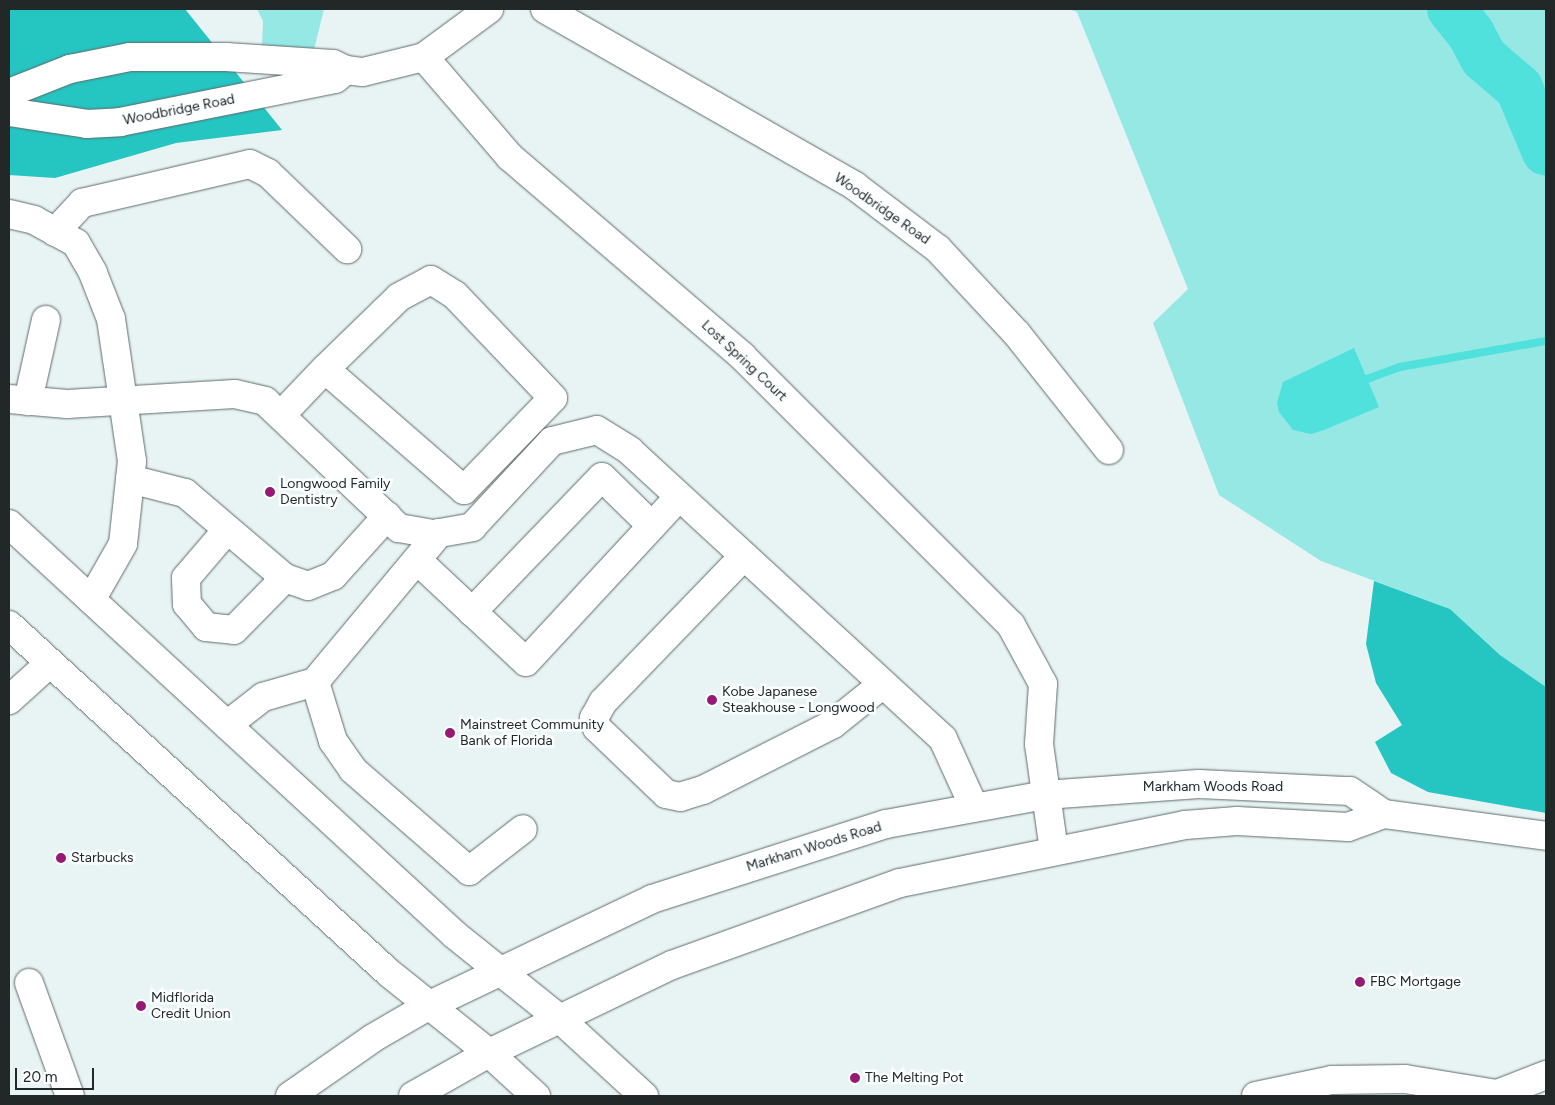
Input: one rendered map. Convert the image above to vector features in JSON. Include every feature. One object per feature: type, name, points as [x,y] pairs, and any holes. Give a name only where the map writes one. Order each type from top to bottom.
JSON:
[{"type":"main road","name":"Woodbridge Road","points":[[9,93],[70,69],[130,57],[206,55],[333,64],[346,70],[363,72],[424,57],[489,9]]},
{"type":"main road","name":"Woodbridge Road","points":[[545,9],[855,186],[938,249],[1017,334],[1109,450]]},
{"type":"main road","name":"Lost Spring Court","points":[[424,57],[510,157],[742,356],[1011,624],[1043,684],[1039,744],[1044,796]]},
{"type":"main road","name":"Woodbridge Road","points":[[9,112],[87,124],[120,122],[335,79],[346,70]]},
{"type":"main road","points":[[55,232],[82,203],[250,164],[268,173],[347,249]]},
{"type":"main road","points":[[9,214],[34,220],[76,243],[93,272],[111,318],[125,400],[132,461],[123,544],[91,600]]},
{"type":"main road","points":[[282,414],[325,369],[399,297],[432,280],[455,295],[553,398],[464,490],[325,369]]},
{"type":"main road","points":[[46,320],[18,400],[67,404],[235,394],[265,401],[282,414],[398,528],[439,533],[472,527],[552,441],[597,430],[630,452],[943,739],[974,807]]},
{"type":"main road","points":[[472,612],[602,477],[652,526]]},
{"type":"main road","points":[[130,479],[185,493],[284,578],[308,586],[333,576],[387,516]]},
{"type":"main road","points":[[417,560],[526,662],[679,497]]},
{"type":"main road","points":[[9,524],[455,935],[560,1019],[644,1096]]},
{"type":"main road","points":[[227,530],[186,578],[187,604],[206,627],[234,630],[284,578]]},
{"type":"main road","points":[[227,725],[263,697],[315,682],[439,533]]},
{"type":"main road","points":[[744,556],[603,702],[594,718],[597,728],[666,794],[680,796],[703,790],[833,724],[883,684]]},
{"type":"main road","points":[[9,626],[389,973],[489,1053],[536,1096]]},
{"type":"main road","points":[[9,700],[50,663]]},
{"type":"main road","points":[[315,682],[333,741],[353,770],[469,871],[523,829]]},
{"type":"main road","name":"Markham Woods Road","points":[[290,1096],[373,1038],[430,1004],[652,898],[886,824],[1044,796],[1134,787],[1277,787],[1350,791],[1384,814],[1546,836]]},
{"type":"main road","points":[[1044,796],[1054,851]]},
{"type":"main road","name":"Markham Woods Road","points":[[413,1096],[489,1053],[672,965],[810,913],[900,883],[1185,825],[1237,821],[1348,827],[1384,814]]},
{"type":"main road","points":[[29,983],[70,1096]]},
{"type":"main road","points":[[1256,1096],[1332,1080],[1359,1079],[1405,1079],[1497,1094],[1546,1074]]},
{"type":"shaded area","points":[[9,9],[185,9],[282,130],[176,143],[55,178],[9,175]]},
{"type":"shaded area","points":[[257,9],[324,9],[314,50],[262,48],[263,21]]},
{"type":"shaded area","points":[[1069,9],[1546,9],[1546,687],[1500,655],[1450,609],[1321,561],[1219,495],[1153,323],[1188,289],[1077,12]]},
{"type":"shaded area","points":[[1354,348],[1379,407],[1311,434],[1293,430],[1279,412],[1277,403],[1283,382]]},
{"type":"shaded area","points":[[1374,581],[1450,609],[1500,655],[1546,687],[1546,813],[1428,792],[1391,773],[1375,742],[1402,725],[1376,683],[1366,644]]},
{"type":"waterway","points":[[1451,9],[1471,34],[1484,58],[1519,88],[1546,152]]},
{"type":"waterway","points":[[1367,379],[1400,367],[1546,341]]},
{"type":"place","name":"Longwood Family Dentistry","points":[[270,492]]},
{"type":"place","name":"Kobe Japanese Steakhouse - Longwood","points":[[712,700]]},
{"type":"place","name":"Mainstreet Community Bank of Florida","points":[[450,733]]},
{"type":"place","name":"Starbucks","points":[[61,858]]},
{"type":"place","name":"FBC Mortgage","points":[[1360,982]]},
{"type":"place","name":"Midflorida Credit Union","points":[[141,1006]]},
{"type":"place","name":"The Melting Pot","points":[[855,1078]]}]
